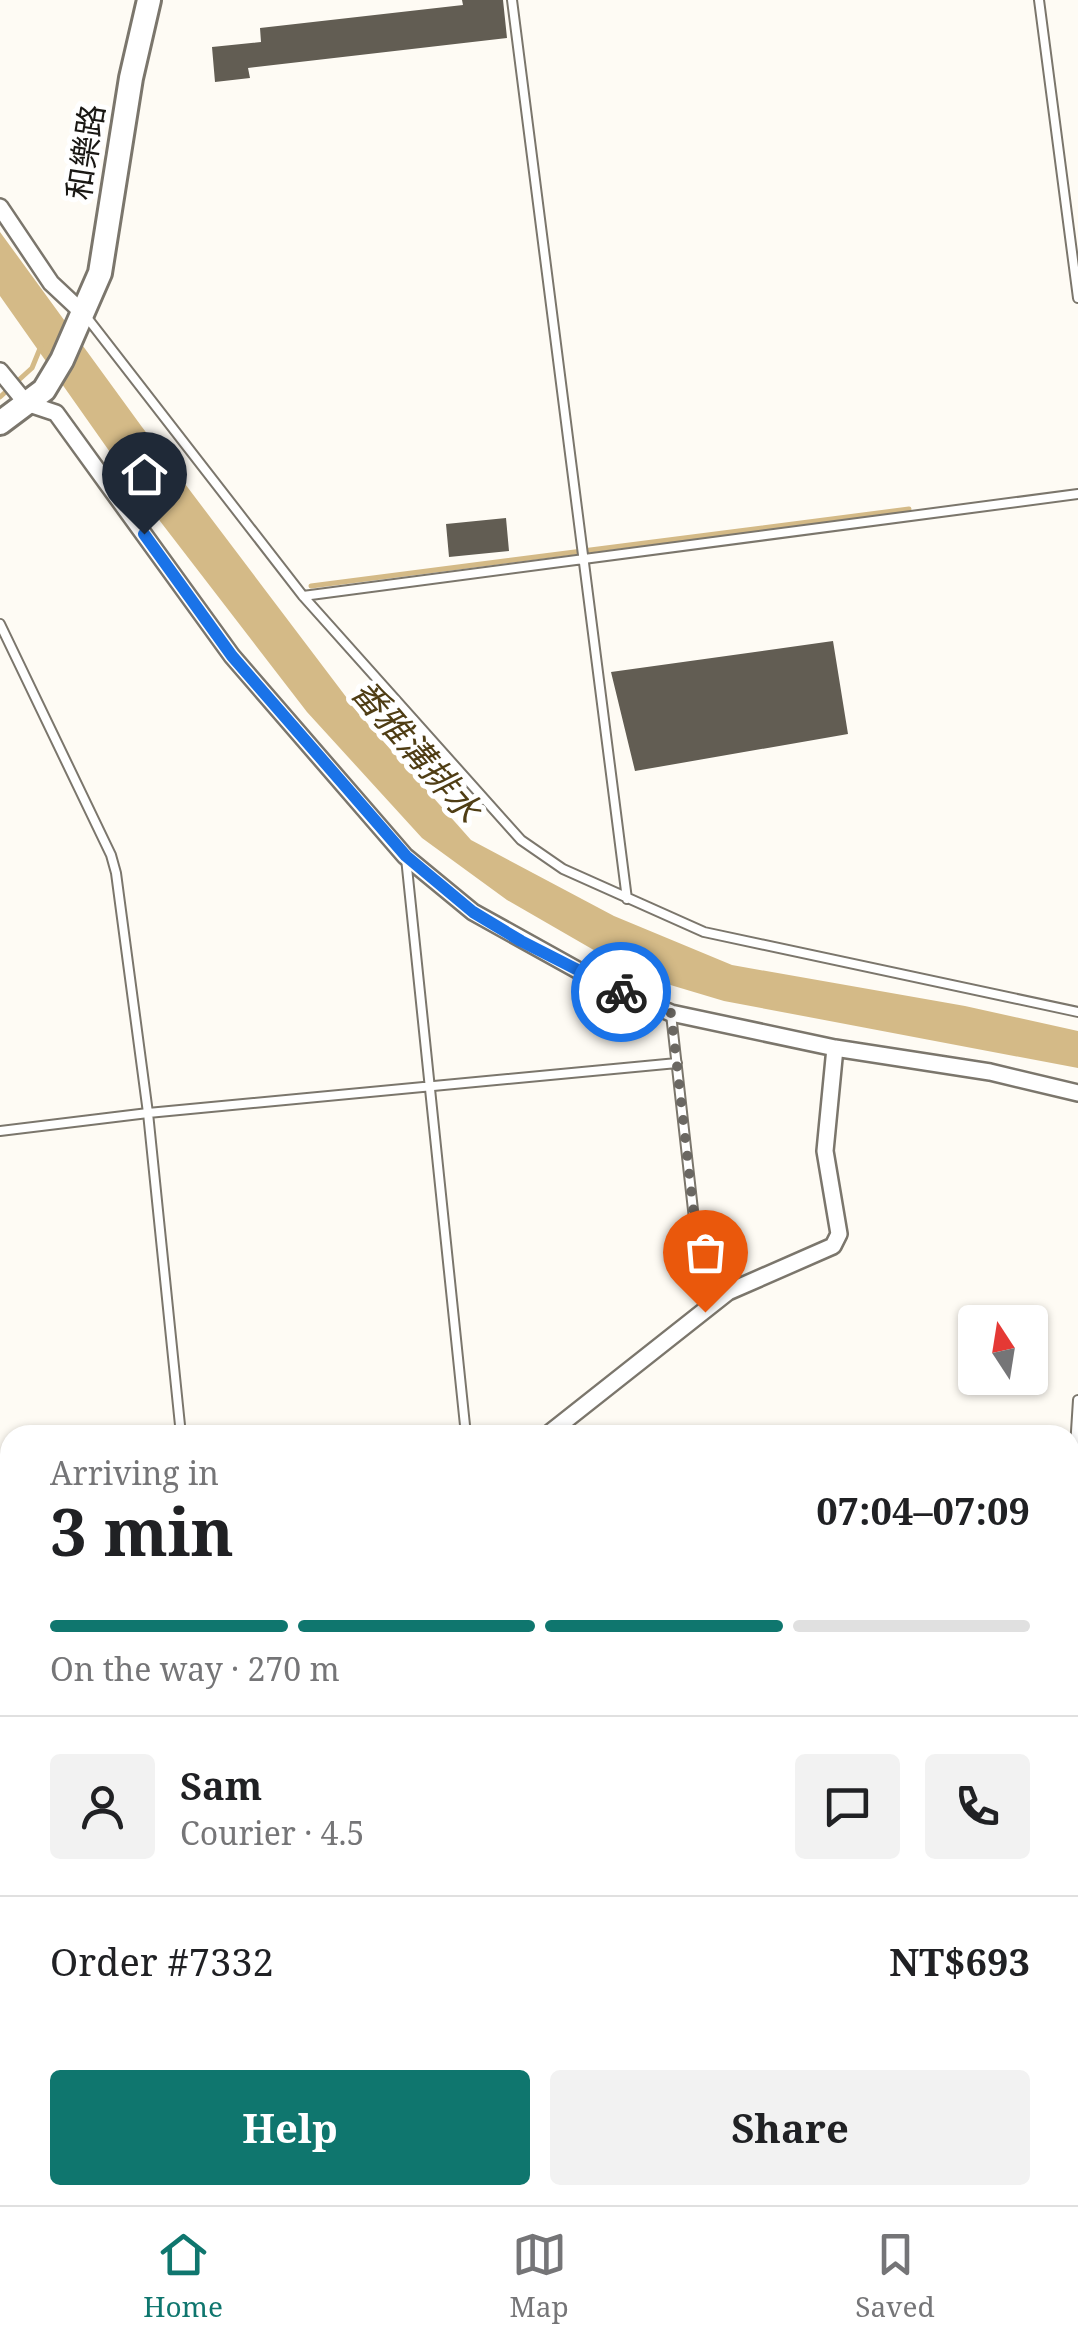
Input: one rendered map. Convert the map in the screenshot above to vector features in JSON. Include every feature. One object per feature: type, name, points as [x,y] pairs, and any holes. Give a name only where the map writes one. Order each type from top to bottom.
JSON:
[{"type":"street","name":"和樂路","points":[[35,396],[62,360],[100,273],[131,78],[150,0]]},
{"type":"street","points":[[0,207],[50,283],[83,313]]},
{"type":"street","points":[[0,371],[56,412],[232,656],[406,856],[473,912],[599,982],[671,1013],[835,1048],[990,1072],[1078,1094]]},
{"type":"street","points":[[0,423],[35,396]]},
{"type":"street","points":[[559,1425],[728,1292],[833,1246],[839,1234],[825,1151],[835,1048]]},
{"type":"lane","points":[[512,0],[628,899]]},
{"type":"lane","points":[[1039,0],[1078,298]]},
{"type":"lane","points":[[83,313],[303,596],[521,840],[563,869],[704,932],[1078,1012]]},
{"type":"lane","points":[[303,596],[1078,494]]},
{"type":"lane","points":[[0,624],[111,856],[148,1113],[180,1425]]},
{"type":"lane","points":[[406,856],[465,1425]]},
{"type":"lane","points":[[671,1013],[705,1312]]},
{"type":"lane","points":[[0,1130],[677,1063]]},
{"type":"lane","points":[[1076,1425],[1078,1400]]},
{"type":"shaded area","points":[[0,232],[359,714],[471,840],[614,916],[732,965],[965,1006],[1078,1031],[1078,1068],[724,1001],[637,975],[507,900],[422,838],[307,712],[143,499],[0,296]]},
{"type":"building","points":[[462,0],[503,0],[507,38],[248,68],[250,78],[215,82],[212,47],[261,42],[260,28],[463,5]]},
{"type":"building","points":[[506,518],[509,551],[449,557],[446,524]]},
{"type":"building","points":[[833,641],[848,734],[635,771],[611,672]]},
{"type":"waterway","points":[[0,397],[32,368],[41,346]]},
{"type":"waterway","points":[[311,586],[909,509]]},
{"type":"way so far","points":[[621,992],[671,1013],[705,1312]]},
{"type":"route","points":[[144,534],[232,656],[406,856],[473,912],[621,992]]},
{"type":"water label","name":"番雅溝排水","points":[[416,751]]}]
